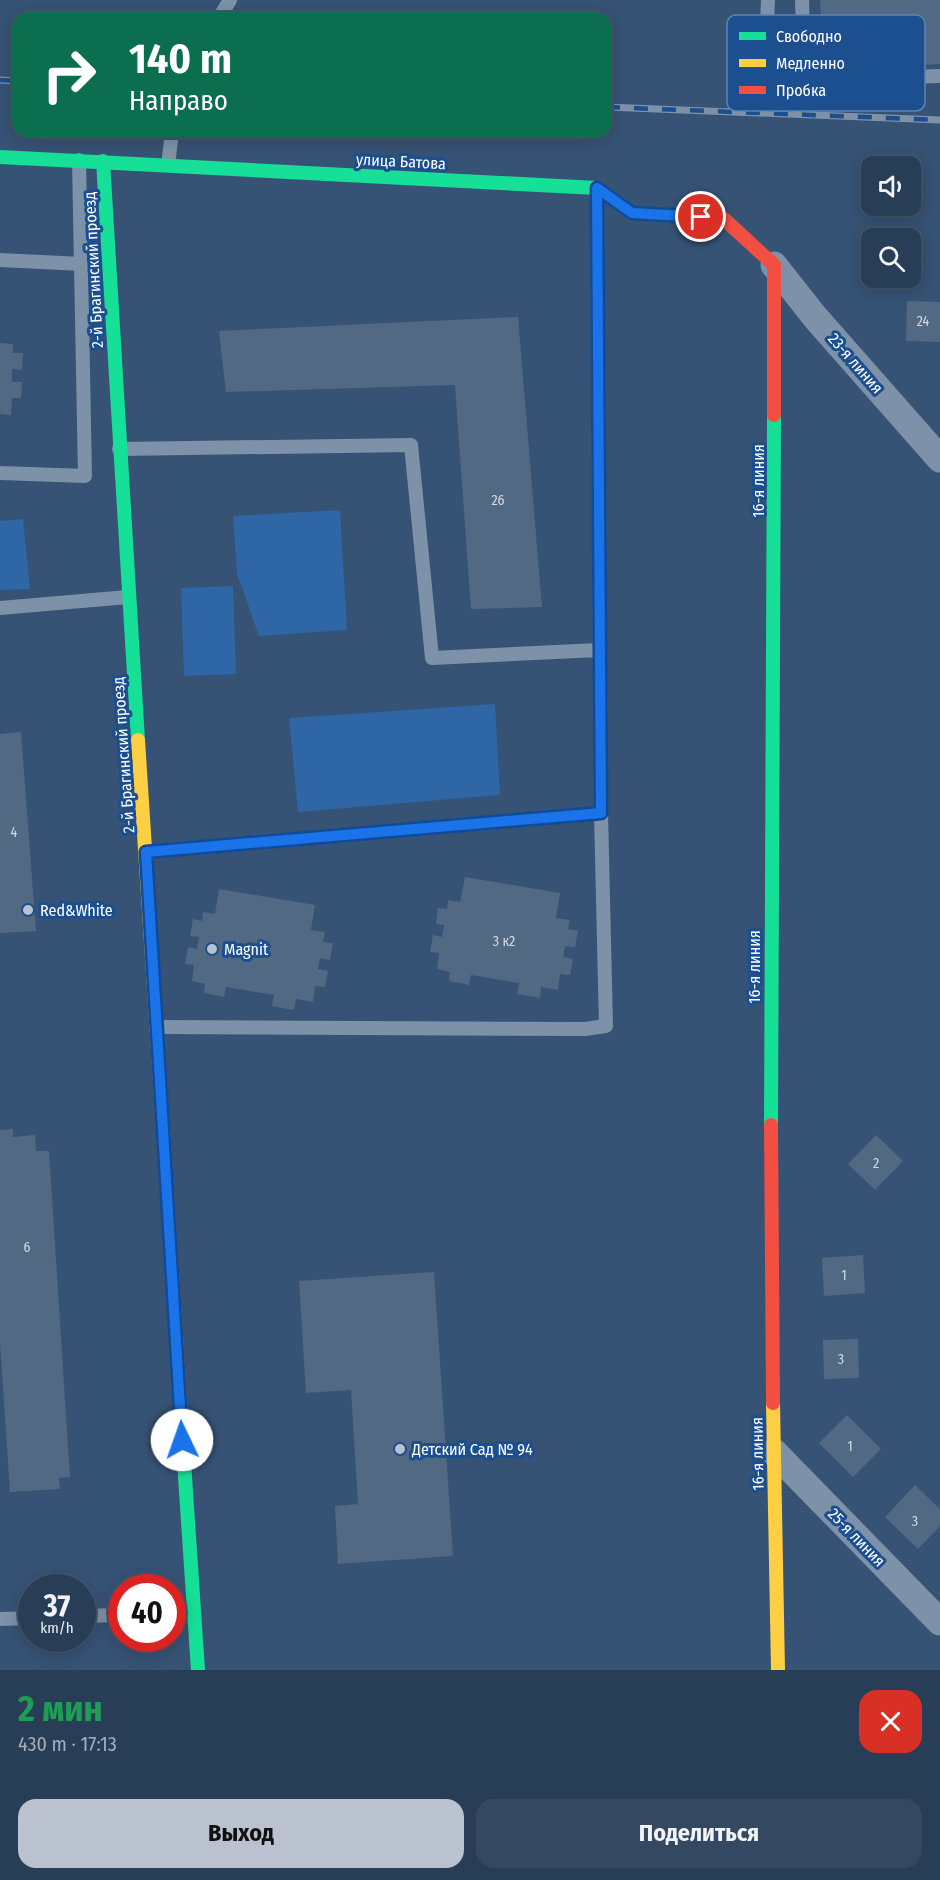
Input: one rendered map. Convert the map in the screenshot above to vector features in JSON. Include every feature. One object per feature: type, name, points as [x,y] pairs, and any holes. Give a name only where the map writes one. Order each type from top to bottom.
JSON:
[{"type":"street","name":"улица Батова","points":[[0,157],[597,188]]},
{"type":"street","name":"2-й Брагинский проезд","points":[[103,161],[128,597],[153,940],[156,1027],[198,1670]]},
{"type":"street","points":[[597,188],[632,213],[724,219],[774,265]]},
{"type":"street","name":"23-я линия","points":[[774,265],[815,317],[940,459]]},
{"type":"street","name":"16-я линия","points":[[774,265],[775,456],[770,925],[778,1670]]},
{"type":"street","name":"25-я линия","points":[[774,1452],[940,1622]]},
{"type":"lane","points":[[767,15],[768,0]]},
{"type":"lane","points":[[802,0],[802,15]]},
{"type":"lane","points":[[925,76],[940,76]]},
{"type":"lane","points":[[168,165],[171,138]]},
{"type":"lane","points":[[0,473],[85,476],[79,160]]},
{"type":"lane","points":[[156,1027],[585,1029],[606,1026],[598,650],[597,188]]},
{"type":"lane","points":[[0,260],[82,264]]},
{"type":"lane","points":[[119,449],[411,446],[432,658],[598,650]]},
{"type":"lane","points":[[0,608],[128,597]]},
{"type":"lane","points":[[146,852],[601,813]]},
{"type":"lane","points":[[186,1612],[194,1612]]},
{"type":"lane","points":[[0,1619],[18,1618]]},
{"type":"shaded area","points":[[340,510],[347,630],[259,636],[237,574],[233,516]]},
{"type":"shaded area","points":[[23,519],[30,589],[0,590],[0,521]]},
{"type":"shaded area","points":[[233,586],[236,674],[184,676],[181,588]]},
{"type":"shaded area","points":[[495,704],[500,795],[298,812],[289,718]]},
{"type":"building","points":[[820,0],[940,0],[940,64],[925,65],[925,15],[821,15]]},
{"type":"building","points":[[907,301],[940,302],[940,342],[906,341]]},
{"type":"building","points":[[518,317],[542,607],[471,609],[455,385],[226,392],[219,331]]},
{"type":"building","points":[[0,343],[13,344],[13,353],[23,353],[22,370],[12,369],[12,382],[22,382],[21,398],[12,398],[11,415],[0,414]]},
{"type":"building","points":[[21,732],[36,931],[0,933],[0,734]]},
{"type":"building","points":[[465,877],[560,893],[556,918],[570,920],[568,929],[578,931],[575,947],[565,946],[563,957],[573,959],[570,975],[560,974],[558,990],[541,987],[540,998],[517,994],[519,983],[471,975],[469,985],[449,981],[450,972],[437,969],[439,953],[430,952],[433,935],[442,937],[444,925],[436,924],[438,908],[447,909],[448,900],[460,902]]},
{"type":"building","points":[[219,889],[315,905],[311,930],[325,932],[323,942],[333,943],[330,960],[320,958],[318,969],[328,971],[325,987],[315,986],[313,1002],[296,999],[294,1010],[272,1006],[274,995],[226,987],[224,997],[204,993],[205,984],[192,981],[194,965],[185,964],[188,947],[197,949],[199,937],[190,936],[193,919],[202,921],[203,912],[215,914]]},
{"type":"building","points":[[13,1129],[13,1137],[35,1135],[36,1151],[49,1151],[70,1477],[59,1478],[60,1489],[10,1492],[0,1343],[0,1130]]},
{"type":"building","points":[[876,1135],[903,1161],[875,1190],[848,1164]]},
{"type":"building","points":[[863,1255],[865,1293],[824,1296],[822,1258]]},
{"type":"building","name":"Детский Сад № 94","points":[[434,1272],[453,1556],[338,1564],[335,1506],[358,1504],[351,1390],[306,1393],[299,1281]]},
{"type":"building","points":[[858,1339],[859,1378],[824,1379],[823,1340]]},
{"type":"building","points":[[847,1415],[881,1449],[853,1477],[819,1443]]},
{"type":"building","points":[[915,1485],[940,1509],[940,1526],[918,1549],[885,1517]]},
{"type":"railway","points":[[0,80],[12,81]]},
{"type":"railway","points":[[612,107],[940,120]]},
{"type":"traffic: fast","points":[[0,157],[597,188],[632,213],[698,217]]},
{"type":"traffic: fast","points":[[103,161],[138,740]]},
{"type":"traffic: fast","points":[[771,1125],[774,415]]},
{"type":"traffic: fast","points":[[183,1447],[198,1670]]},
{"type":"traffic: slow","points":[[138,740],[164,1144]]},
{"type":"traffic: slow","points":[[773,1403],[778,1670]]},
{"type":"traffic: jam","points":[[698,217],[724,219],[774,265],[774,415]]},
{"type":"traffic: jam","points":[[771,1125],[773,1403]]},
{"type":"traffic: jam","points":[[164,1144],[183,1447]]},
{"type":"place","name":"Red&White","points":[[28,910]]},
{"type":"place","name":"Magnit","points":[[212,949]]},
{"type":"place","name":"Детский Сад № 94","points":[[400,1449]]},
{"type":"route","points":[[182,1440],[146,852],[404,828],[601,813],[598,650],[597,188],[632,213],[701,217]]}]
